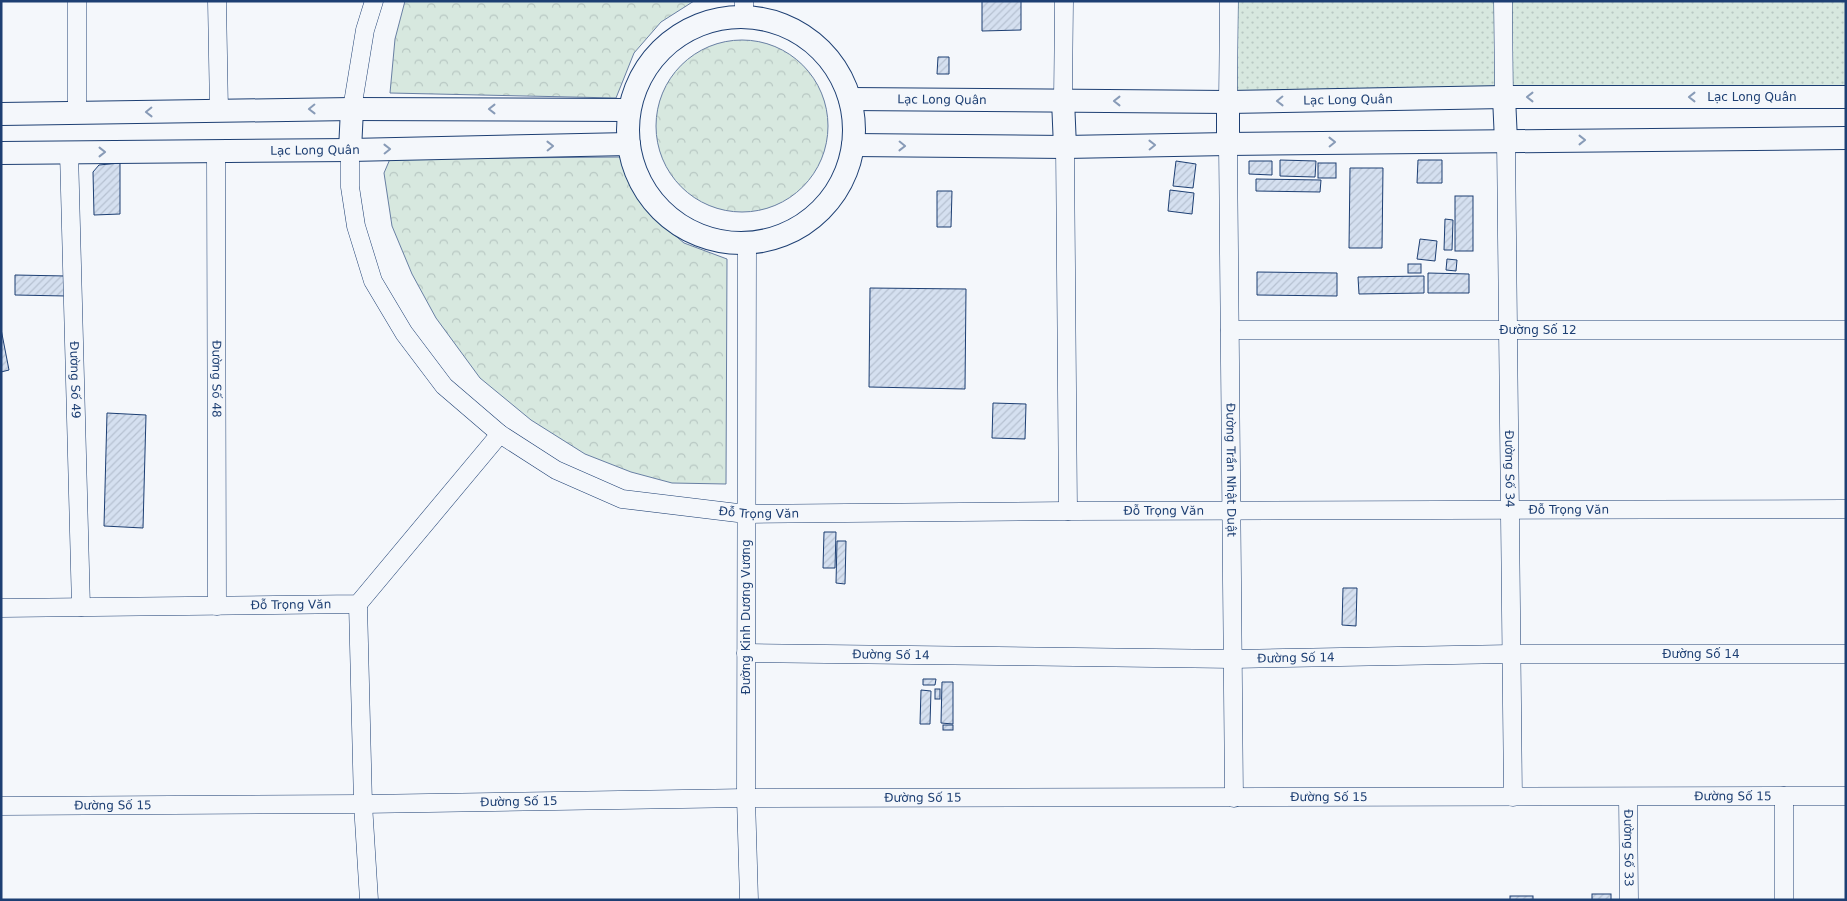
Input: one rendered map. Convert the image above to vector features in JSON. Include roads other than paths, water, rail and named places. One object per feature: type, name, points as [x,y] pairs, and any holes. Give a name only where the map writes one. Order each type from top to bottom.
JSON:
[{"type":"main road","points":[[744,9],[779,23],[810,41],[835,67],[850,99],[854,122],[854,145],[845,176],[829,203],[806,224],[778,238],[747,244],[713,240],[682,227],[656,205],[638,177],[629,144],[628,110],[635,86],[646,68],[672,40],[706,22],[744,9]]},
{"type":"main road","points":[[1504,97],[1506,141]]},
{"type":"main road","name":"Lạc Long Quân","points":[[850,99],[1228,102],[1504,97],[1846,97]]},
{"type":"main road","points":[[1063,100],[1065,147]]},
{"type":"main road","points":[[1228,102],[1228,144]]},
{"type":"main road","points":[[1,114],[352,109],[628,110]]},
{"type":"main road","points":[[350,150],[352,109]]},
{"type":"main road","points":[[854,145],[1065,147],[1846,138]]},
{"type":"main road","name":"Lạc Long Quân","points":[[1,153],[350,150],[629,144]]},
{"type":"street","points":[[77,1],[77,113]]},
{"type":"street","points":[[217,1],[219,111]]},
{"type":"street","points":[[352,109],[365,30],[374,1]]},
{"type":"street","points":[[1063,100],[1064,1]]},
{"type":"street","points":[[1228,102],[1229,1]]},
{"type":"street","points":[[1503,1],[1504,97]]},
{"type":"street","name":"Đường Số 34","points":[[1506,141],[1513,797]]},
{"type":"street","name":"Đường Trần Nhật Duật","points":[[1228,144],[1234,798]]},
{"type":"street","points":[[1065,147],[1068,511]]},
{"type":"street","name":"Đỗ Trọng Văn","points":[[350,150],[350,187],[356,226],[373,280],[404,333],[444,386],[500,434],[556,470],[622,499],[746,514],[1068,511],[1846,509]]},
{"type":"street","name":"Đường Số 48","points":[[216,151],[217,606]]},
{"type":"street","name":"Đường Số 49","points":[[69,152],[82,607]]},
{"type":"street","name":"Đường Kinh Dương Vương","points":[[747,244],[746,798],[749,900]]},
{"type":"street","name":"Đường Số 12","points":[[1230,330],[1846,330]]},
{"type":"street","points":[[369,900],[363,804],[358,604],[500,434]]},
{"type":"street","name":"Đỗ Trọng Văn","points":[[1,608],[358,604]]},
{"type":"street","name":"Đường Số 14","points":[[746,653],[1233,659],[1510,654],[1846,654]]},
{"type":"street","points":[[1784,796],[1784,900]]},
{"type":"street","name":"Đường Số 15","points":[[1,806],[363,804],[746,798],[1846,796]]},
{"type":"street","name":"Đường Số 33","points":[[1628,797],[1629,900]]}]
